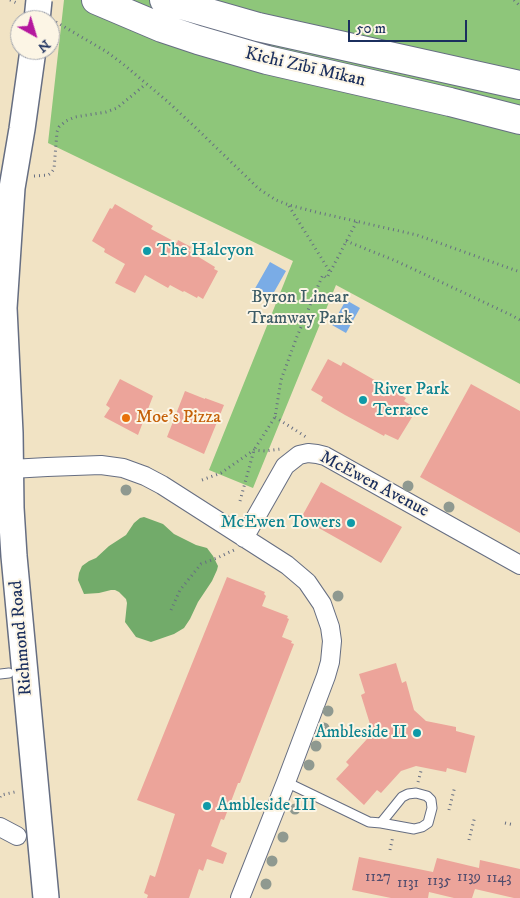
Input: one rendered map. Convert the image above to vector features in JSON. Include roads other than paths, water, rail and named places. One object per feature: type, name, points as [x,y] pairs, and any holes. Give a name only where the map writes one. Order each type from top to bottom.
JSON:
[{"type":"highway","name":"Kichi Zībī Mīkan","points":[[96,0],[162,28],[267,60],[520,120]]},
{"type":"highway","name":"Kichi Zībī Mīkan","points":[[164,0],[258,27],[520,85]]},
{"type":"main road","name":"Richmond Road","points":[[32,60],[14,174],[4,308],[14,556],[46,898]]},
{"type":"street","name":"McEwen Avenue","points":[[244,538],[285,466],[299,455],[314,453],[325,456],[520,565]]},
{"type":"street","points":[[10,469],[90,465],[113,466],[134,471],[162,484],[287,565],[307,582],[322,604],[330,627],[332,641],[330,662],[286,782],[240,898]]},
{"type":"street","points":[[0,826],[17,836]]},
{"type":"lane","points":[[286,782],[369,822],[414,829],[428,823],[432,808],[431,800],[427,796],[416,793],[408,794],[402,797],[381,823]]},
{"type":"water","points":[[270,262],[286,271],[269,301],[253,292]]},
{"type":"water","points":[[346,300],[360,308],[346,333],[332,325]]},
{"type":"place","name":"The Halcyon","points":[[147,251]]},
{"type":"place","name":"River Park Terrace","points":[[363,400]]},
{"type":"place","name":"Moe's Pizza","points":[[126,418]]},
{"type":"place","name":"McEwen Towers","points":[[351,523]]},
{"type":"place","name":"Ambleside II","points":[[417,733]]},
{"type":"place","name":"Ambleside III","points":[[207,806]]},
{"type":"park label","name":"Byron Linear Tramway Park","points":[[300,308]]}]
